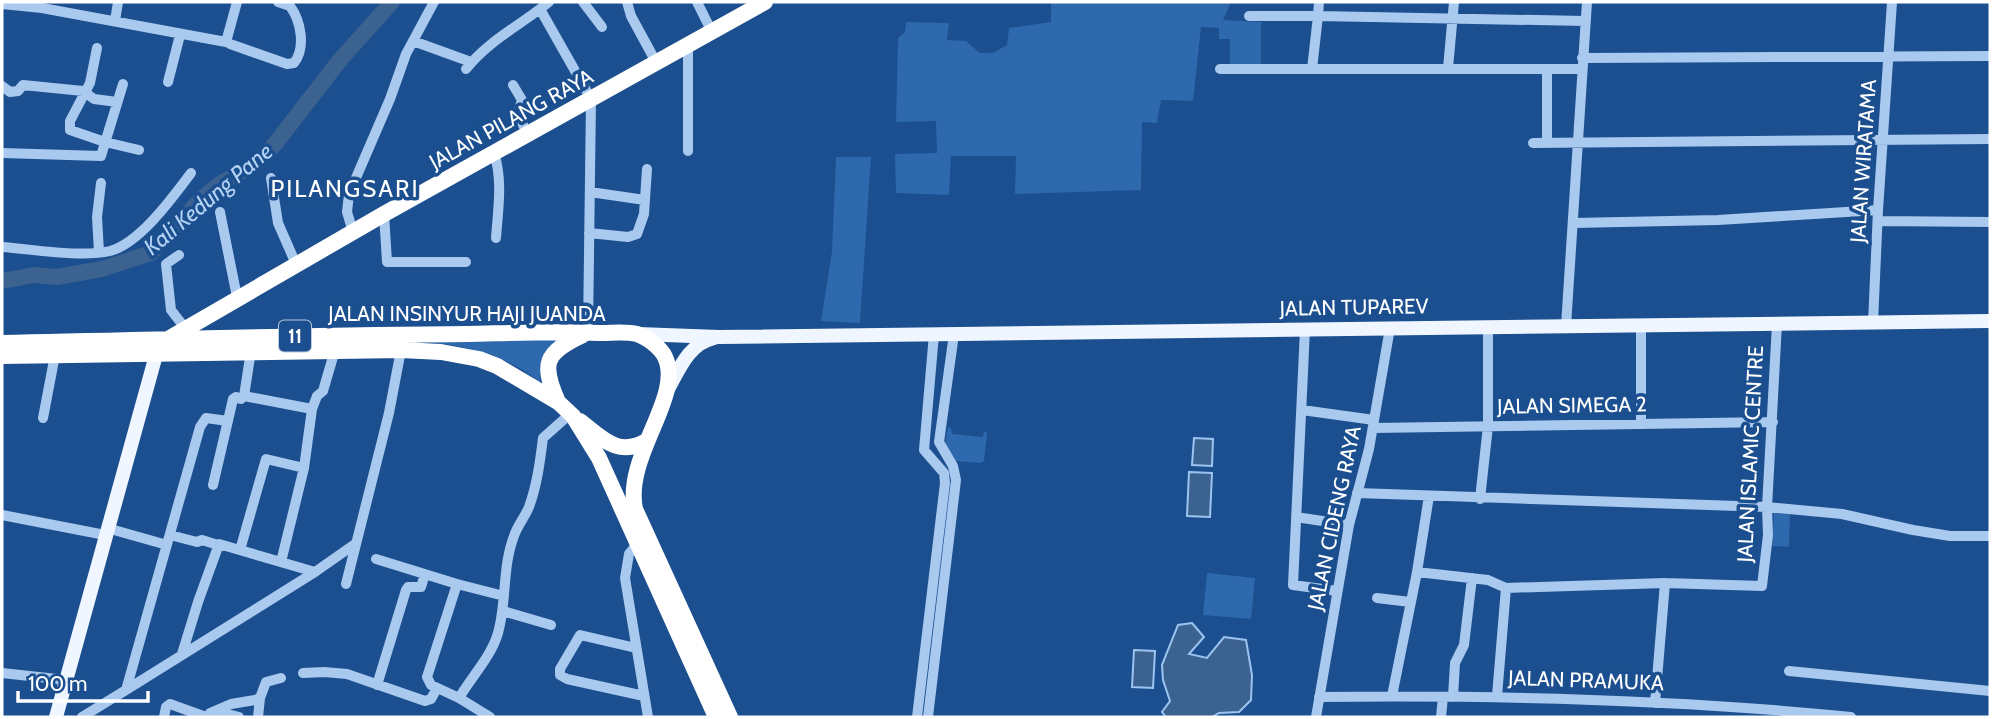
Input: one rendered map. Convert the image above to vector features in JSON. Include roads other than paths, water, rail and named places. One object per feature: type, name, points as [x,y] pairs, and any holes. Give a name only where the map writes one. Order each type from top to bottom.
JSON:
[{"type":"highway","name":"JALAN PILANG RAYA","points":[[188,333],[237,297],[765,2]]},
{"type":"highway","points":[[558,402],[547,374],[548,362],[558,348],[588,332]]},
{"type":"highway","name":"JALAN INSINYUR HAJI JUANDA","points":[[2,349],[170,338],[188,333],[638,334]]},
{"type":"highway","points":[[188,333],[192,355]]},
{"type":"highway","name":"11","points":[[638,334],[655,345],[665,356],[670,372],[667,391],[636,470],[635,509],[675,611],[708,684],[730,717]]},
{"type":"highway","name":"JALAN INSINYUR HAJI JUANDA","points":[[2,349],[55,355],[192,355],[335,350],[441,352],[479,359],[497,366],[558,402]]},
{"type":"highway","name":"11","points":[[558,402],[572,415],[599,458],[638,543],[675,611]]},
{"type":"highway","points":[[572,415],[616,447],[637,447],[648,440]]},
{"type":"highway","name":"11","points":[[708,684],[716,717]]},
{"type":"main road","name":"JALAN TUPAREV","points":[[638,334],[934,347],[1305,329],[1990,321]]},
{"type":"main road","points":[[667,391],[691,351],[704,340],[719,337]]},
{"type":"main road","points":[[55,717],[156,355]]},
{"type":"street","points":[[115,21],[118,2]]},
{"type":"street","points":[[2,4],[43,5],[180,35],[226,42],[237,2]]},
{"type":"street","points":[[230,44],[294,64],[300,56],[301,42],[297,22],[290,6],[278,2]]},
{"type":"street","points":[[353,232],[347,212],[349,194],[413,41],[434,2]]},
{"type":"street","points":[[583,2],[601,27]]},
{"type":"street","points":[[627,2],[631,16],[656,62]]},
{"type":"street","points":[[697,2],[712,32]]},
{"type":"street","points":[[1312,69],[1319,2]]},
{"type":"street","points":[[1448,68],[1454,2]]},
{"type":"street","points":[[1566,326],[1587,2]]},
{"type":"street","name":"JALAN WIRATAMA","points":[[1874,323],[1892,2]]},
{"type":"street","points":[[413,41],[468,66],[500,36],[544,5],[591,99],[588,332]]},
{"type":"street","points":[[1249,16],[1586,21]]},
{"type":"street","points":[[168,82],[180,35]]},
{"type":"street","points":[[688,45],[688,151]]},
{"type":"street","points":[[97,48],[86,92],[68,126],[73,132],[139,150]]},
{"type":"street","points":[[1220,69],[1547,69],[1582,64],[1990,56]]},
{"type":"street","points":[[1547,69],[1547,143]]},
{"type":"street","points":[[2,153],[99,156],[123,84]]},
{"type":"street","points":[[2,86],[10,92],[18,91],[23,85],[86,92],[94,99],[117,102]]},
{"type":"street","points":[[513,85],[522,100],[518,113],[527,134]]},
{"type":"street","points":[[1533,143],[1990,139]]},
{"type":"street","points":[[494,153],[498,167],[500,201],[496,238]]},
{"type":"street","points":[[589,233],[635,236],[640,229],[647,169]]},
{"type":"street","points":[[2,247],[109,251],[120,247],[150,222],[191,173]]},
{"type":"street","points":[[271,178],[278,223],[296,264]]},
{"type":"street","points":[[99,251],[97,217],[101,183]]},
{"type":"street","points":[[590,192],[645,200]]},
{"type":"street","points":[[220,212],[237,297]]},
{"type":"street","points":[[384,214],[387,262],[466,262]]},
{"type":"street","points":[[1573,223],[1878,216],[1990,222]]},
{"type":"street","points":[[179,255],[166,264],[171,310],[188,333]]},
{"type":"street","name":"JALAN ISLAMIC CENTRE","points":[[1665,583],[1762,586],[1768,535],[1767,507],[1777,324]]},
{"type":"street","points":[[1640,424],[1642,326]]},
{"type":"street","points":[[1480,499],[1488,426],[1488,327]]},
{"type":"street","name":"JALAN CIDENG RAYA","points":[[1315,717],[1349,524],[1374,424],[1390,328]]},
{"type":"street","points":[[1305,329],[1293,586],[1337,591]]},
{"type":"street","points":[[917,717],[956,472],[939,442],[952,346]]},
{"type":"street","points":[[934,347],[924,450],[945,477],[942,554]]},
{"type":"street","points":[[281,562],[304,468],[312,409],[317,396],[323,391],[335,350]]},
{"type":"street","points":[[244,396],[251,351]]},
{"type":"street","points":[[346,584],[389,413],[401,351]]},
{"type":"street","points":[[43,418],[55,355]]},
{"type":"street","points":[[212,485],[233,399],[241,399],[244,396],[312,409]]},
{"type":"street","name":"JALAN SIMEGA 2","points":[[1302,410],[1374,424],[1488,426],[1773,422]]},
{"type":"street","points":[[459,698],[491,650],[498,633],[513,536],[528,510],[539,473],[543,438],[572,415]]},
{"type":"street","points":[[126,690],[203,420],[212,417],[228,421]]},
{"type":"street","points":[[240,550],[267,458],[304,468]]},
{"type":"street","points":[[1357,494],[1767,507],[1842,514],[1950,536],[1990,536]]},
{"type":"street","points":[[1392,696],[1429,496]]},
{"type":"street","points":[[2,516],[168,540],[202,540],[218,545],[221,543],[315,572]]},
{"type":"street","points":[[1296,517],[1349,524]]},
{"type":"street","points":[[638,543],[629,554],[625,579],[648,717]]},
{"type":"street","points":[[82,717],[315,572],[355,544]]},
{"type":"street","points":[[182,654],[218,545]]},
{"type":"street","points":[[376,559],[504,596]]},
{"type":"street","points":[[928,717],[940,568]]},
{"type":"street","points":[[1417,572],[1472,578],[1498,583],[1506,588],[1665,583],[1655,703]]},
{"type":"street","points":[[377,685],[406,590],[408,587],[421,587],[425,574]]},
{"type":"street","points":[[1441,717],[1455,663],[1464,645],[1472,578]]},
{"type":"street","points":[[457,584],[428,668],[428,681],[490,717]]},
{"type":"street","points":[[1497,696],[1506,588]]},
{"type":"street","points":[[1377,598],[1410,602]]},
{"type":"street","points":[[503,611],[551,625]]},
{"type":"street","points":[[636,648],[580,635],[560,669],[560,675],[567,679],[644,696]]},
{"type":"street","points":[[1789,671],[1990,691]]},
{"type":"street","points":[[2,673],[65,680]]},
{"type":"street","points":[[303,673],[338,673],[425,701],[431,699],[437,688]]},
{"type":"street","points":[[258,717],[260,698],[266,681],[281,678]]},
{"type":"street","name":"JALAN PRAMUKA","points":[[1319,697],[1497,696],[1655,703],[1851,717]]},
{"type":"street","points":[[210,715],[231,704],[260,698]]},
{"type":"street","points":[[164,717],[166,707],[170,704],[210,715],[239,717]]},
{"type":"waterway","name":"Kali Kedung Pane","points":[[2,281],[34,275],[57,277],[102,269],[151,253],[201,199],[221,183],[254,165],[275,144],[340,60],[392,2]]},
{"type":"district","name":"PILANGSARI","points":[[345,188]]}]
